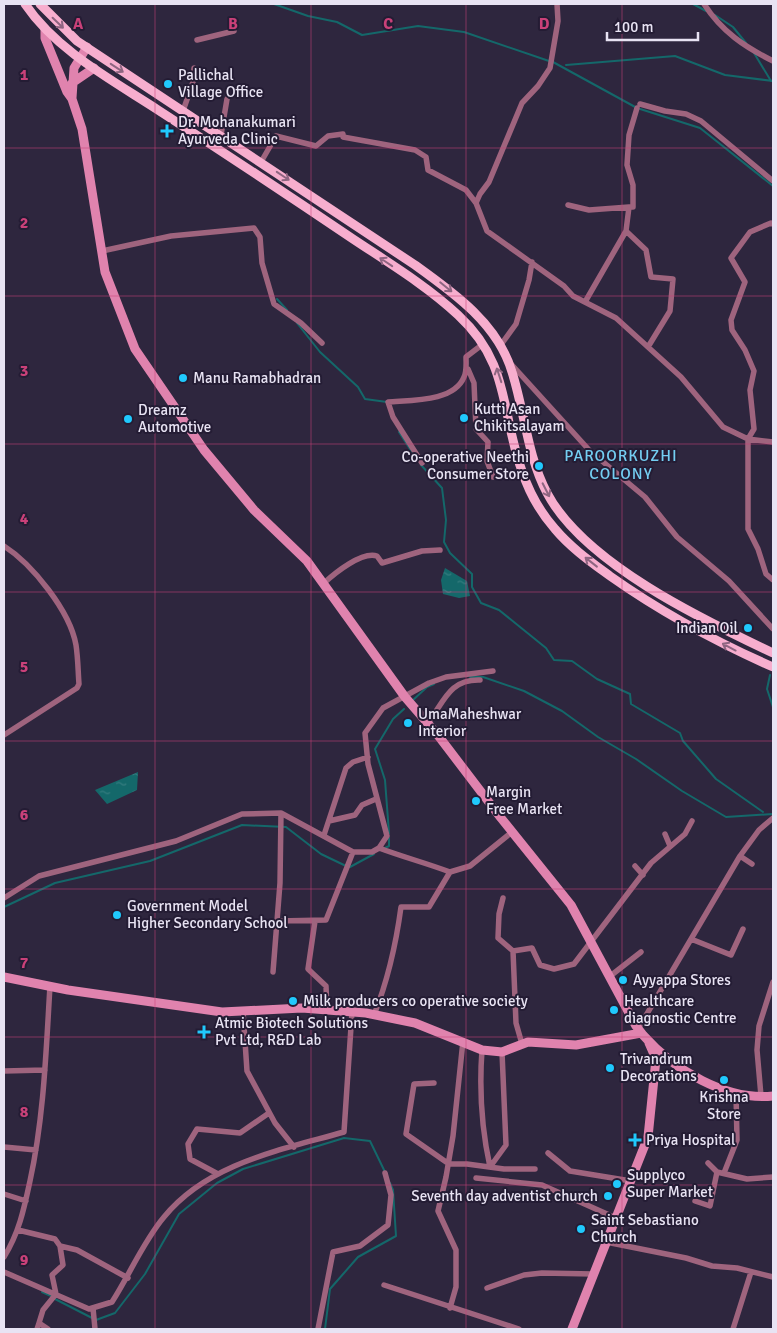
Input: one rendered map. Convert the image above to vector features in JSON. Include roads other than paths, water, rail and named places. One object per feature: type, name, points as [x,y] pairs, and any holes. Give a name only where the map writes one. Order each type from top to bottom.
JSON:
[{"type":"main road","points":[[25,4],[46,29],[80,58],[432,293],[458,314],[483,344],[496,367],[502,385],[521,470],[535,500],[554,528],[590,562],[632,591],[733,650],[773,667]]},
{"type":"main road","points":[[40,4],[72,36],[87,47],[441,283],[475,312],[500,346],[509,363],[535,466],[554,504],[574,530],[599,552],[682,607],[772,651]]},
{"type":"main road","points":[[46,29],[45,38],[72,99],[82,129],[105,272],[135,349],[204,450],[254,510],[307,561],[324,582],[405,697],[428,723],[571,905],[639,1031],[649,1042],[699,1081],[736,1093],[773,1096]]},
{"type":"main road","points":[[72,99],[74,68],[87,47]]},
{"type":"main road","points":[[72,83],[94,68]]},
{"type":"main road","points":[[4,977],[50,986],[222,1012],[302,1008],[374,1014],[415,1022],[482,1050],[502,1052],[528,1042],[576,1045],[639,1031]]},
{"type":"main road","points":[[572,1329],[648,1137],[656,1059],[649,1042]]},
{"type":"street","points":[[476,203],[489,182],[522,104],[538,86],[550,65],[558,21],[557,4]]},
{"type":"street","points":[[704,4],[715,20],[742,46],[773,62]]},
{"type":"street","points":[[196,40],[234,31]]},
{"type":"street","points":[[183,110],[193,82],[194,68]]},
{"type":"street","points":[[221,135],[226,99]]},
{"type":"street","points":[[585,302],[626,231],[629,207],[632,207],[632,184],[627,165],[629,135],[638,106],[686,114],[701,121],[773,180]]},
{"type":"street","points":[[261,162],[276,136],[316,146],[328,136],[343,134],[343,137],[416,150],[426,157],[428,170],[466,190],[476,203],[488,230],[564,286],[573,296],[616,318],[681,377],[723,427],[748,439],[773,442]]},
{"type":"street","points":[[568,205],[589,210],[629,207]]},
{"type":"street","points":[[773,224],[771,223],[750,232],[731,258],[745,282],[731,320],[732,330],[745,350],[754,371],[750,390],[754,428],[748,439],[748,529],[758,549],[766,574],[773,580]]},
{"type":"street","points":[[102,251],[171,236],[254,228],[260,237],[262,263],[274,304],[301,324],[322,343]]},
{"type":"street","points":[[626,231],[646,250],[651,278],[673,279],[670,311],[648,347]]},
{"type":"street","points":[[500,346],[516,324],[529,280],[532,262]]},
{"type":"street","points":[[422,463],[393,418],[388,402],[440,398],[461,383],[465,375],[466,357],[483,344]]},
{"type":"street","points":[[466,357],[468,375],[474,383],[476,429],[488,442],[487,461],[493,477]]},
{"type":"street","points":[[509,363],[590,451],[645,497],[677,537],[729,580],[773,630]]},
{"type":"street","points":[[4,546],[32,568],[70,626],[76,645],[79,684],[77,688],[4,735]]},
{"type":"street","points":[[324,582],[340,569],[369,556],[377,556],[382,563],[422,551],[440,550]]},
{"type":"street","points":[[4,897],[39,876],[176,841],[242,814],[281,813],[353,852],[372,852],[380,848],[387,836],[376,799],[365,733],[383,708],[429,683],[446,677],[493,671]]},
{"type":"street","points":[[428,723],[451,688],[471,679],[480,680]]},
{"type":"street","points":[[324,835],[346,768],[353,762],[368,757]]},
{"type":"street","points":[[328,821],[355,815],[362,805],[376,799]]},
{"type":"street","points":[[273,972],[278,921],[281,813]]},
{"type":"street","points":[[639,1031],[740,856],[759,830],[773,818]]},
{"type":"street","points":[[513,951],[532,948],[540,965],[554,969],[574,964],[651,863],[685,834],[692,821]]},
{"type":"street","points":[[380,848],[406,859],[416,859],[450,872],[470,866],[512,832]]},
{"type":"street","points":[[665,834],[670,846]]},
{"type":"street","points":[[278,921],[326,920],[353,852]]},
{"type":"street","points":[[740,856],[752,864]]},
{"type":"street","points":[[635,866],[643,875]]},
{"type":"street","points":[[374,1014],[385,984],[401,907],[429,907],[450,872]]},
{"type":"street","points":[[503,898],[499,914],[498,938],[513,951],[516,1023],[522,1044]]},
{"type":"street","points":[[314,921],[308,969],[326,986],[327,1010]]},
{"type":"street","points":[[691,939],[731,955],[743,929]]},
{"type":"street","points":[[609,977],[641,952]]},
{"type":"street","points":[[761,1096],[757,1050],[758,1026],[773,982]]},
{"type":"street","points":[[4,1257],[18,1230],[36,1150],[45,1070],[50,986]]},
{"type":"street","points":[[243,1011],[247,1071],[269,1113],[294,1147]]},
{"type":"street","points":[[4,1272],[89,1309],[112,1302],[128,1278],[145,1244],[164,1217],[186,1195],[232,1166],[344,1132],[352,1012]]},
{"type":"street","points":[[450,1308],[456,1287],[456,1250],[438,1211],[449,1164],[463,1041]]},
{"type":"street","points":[[482,1050],[480,1077],[482,1130],[490,1166]]},
{"type":"street","points":[[490,1166],[506,1145],[502,1052]]},
{"type":"street","points":[[4,1071],[45,1070]]},
{"type":"street","points":[[434,1083],[414,1084],[406,1134],[449,1164],[535,1169]]},
{"type":"street","points":[[695,1202],[710,1206],[721,1173],[737,1140],[736,1093]]},
{"type":"street","points":[[218,1174],[190,1159],[188,1144],[197,1129],[240,1133],[269,1113]]},
{"type":"street","points":[[4,1148],[36,1150]]},
{"type":"street","points":[[548,1153],[570,1171],[630,1181]]},
{"type":"street","points":[[708,1162],[721,1173],[747,1179],[773,1177]]},
{"type":"street","points":[[318,1329],[333,1252],[360,1246],[388,1225],[391,1196],[385,1173]]},
{"type":"street","points":[[476,1178],[542,1185],[616,1218]]},
{"type":"street","points":[[4,1194],[26,1200]]},
{"type":"street","points":[[18,1230],[55,1239],[60,1246],[63,1265],[52,1275],[56,1295]]},
{"type":"street","points":[[606,1242],[686,1258],[712,1266],[773,1277]]},
{"type":"street","points":[[60,1246],[76,1250],[128,1278]]},
{"type":"street","points":[[734,1329],[750,1272]]},
{"type":"street","points":[[487,1288],[524,1276],[542,1273],[593,1274]]},
{"type":"street","points":[[384,1285],[519,1329]]},
{"type":"street","points":[[48,1329],[38,1326],[43,1310],[56,1295]]},
{"type":"street","points":[[94,1308],[95,1329]]},
{"type":"water","points":[[445,568],[467,581],[470,596],[459,598],[443,594],[441,580]]},
{"type":"water","points":[[138,772],[137,790],[107,804],[95,790]]},
{"type":"waterway","points":[[274,4],[308,16],[337,22],[362,35],[418,26],[464,32],[549,61]]},
{"type":"waterway","points":[[693,4],[706,11]]},
{"type":"waterway","points":[[715,15],[733,27],[746,43]]},
{"type":"waterway","points":[[754,53],[771,81]]},
{"type":"waterway","points":[[566,65],[675,56],[725,75],[773,81]]},
{"type":"waterway","points":[[553,62],[637,108],[700,128],[773,186]]},
{"type":"waterway","points":[[277,299],[287,310]]},
{"type":"waterway","points":[[297,323],[320,352],[358,387],[365,399],[387,402]]},
{"type":"waterway","points":[[399,432],[417,460]]},
{"type":"waterway","points":[[421,465],[442,488],[446,520],[444,542],[450,553],[472,574],[472,587],[481,603],[499,610],[546,648],[554,660],[572,661],[597,679],[630,694],[631,704],[680,733],[683,741],[716,779],[763,812]]},
{"type":"waterway","points":[[770,675],[767,689],[773,707]]},
{"type":"waterway","points":[[470,677],[483,677],[524,691],[562,711],[598,737],[726,817],[773,814]]},
{"type":"waterway","points":[[412,701],[427,687],[434,684]]},
{"type":"waterway","points":[[389,833],[385,780],[375,749],[393,719],[404,709]]},
{"type":"waterway","points":[[4,907],[55,883],[150,861],[242,825],[286,827],[321,854],[346,866]]},
{"type":"waterway","points":[[385,848],[389,846],[389,838]]},
{"type":"waterway","points":[[350,867],[374,854]]},
{"type":"waterway","points":[[55,1299],[96,1320],[115,1313],[145,1274],[179,1214],[217,1183],[243,1169],[344,1138],[370,1141],[385,1172]]},
{"type":"waterway","points":[[325,1329],[330,1289],[358,1257],[396,1236],[393,1190],[390,1183]]},
{"type":"waterway","points":[[42,1292],[51,1296]]},
{"type":"place","name":"Pallichal Village Office","points":[[168,84]]},
{"type":"place","name":"Dr. Mohanakumari Ayurveda Clinic","points":[[167,131]]},
{"type":"place","name":"Manu Ramabhadran","points":[[183,378]]},
{"type":"place","name":"Kutti Asan Chikitsalayam","points":[[464,418]]},
{"type":"place","name":"Dreamz Automotive","points":[[128,419]]},
{"type":"place","name":"Co-operative Neethi Consumer Store","points":[[539,466]]},
{"type":"place","name":"Indian Oil","points":[[748,628]]},
{"type":"place","name":"UmaMaheshwar Interior","points":[[408,723]]},
{"type":"place","name":"Margin Free Market","points":[[476,801]]},
{"type":"place","name":"Government Model Higher Secondary School","points":[[117,915]]},
{"type":"place","name":"Ayyappa Stores","points":[[623,980]]},
{"type":"place","name":"Milk producers co operative society","points":[[293,1001]]},
{"type":"place","name":"Healthcare diagnostic Centre","points":[[614,1010]]},
{"type":"place","name":"Atmic Biotech Solutions Pvt Ltd, R&D Lab","points":[[204,1032]]},
{"type":"place","name":"Trivandrum Decorations","points":[[610,1068]]},
{"type":"place","name":"Krishna Store","points":[[724,1080]]},
{"type":"place","name":"Priya Hospital","points":[[635,1140]]},
{"type":"place","name":"Supplyco Super Market","points":[[617,1184]]},
{"type":"place","name":"Seventh day adventist church","points":[[608,1196]]},
{"type":"place","name":"Saint Sebastiano Church","points":[[581,1229]]},
{"type":"district","name":"PAROORKUZHI COLONY","points":[[621,465]]}]
